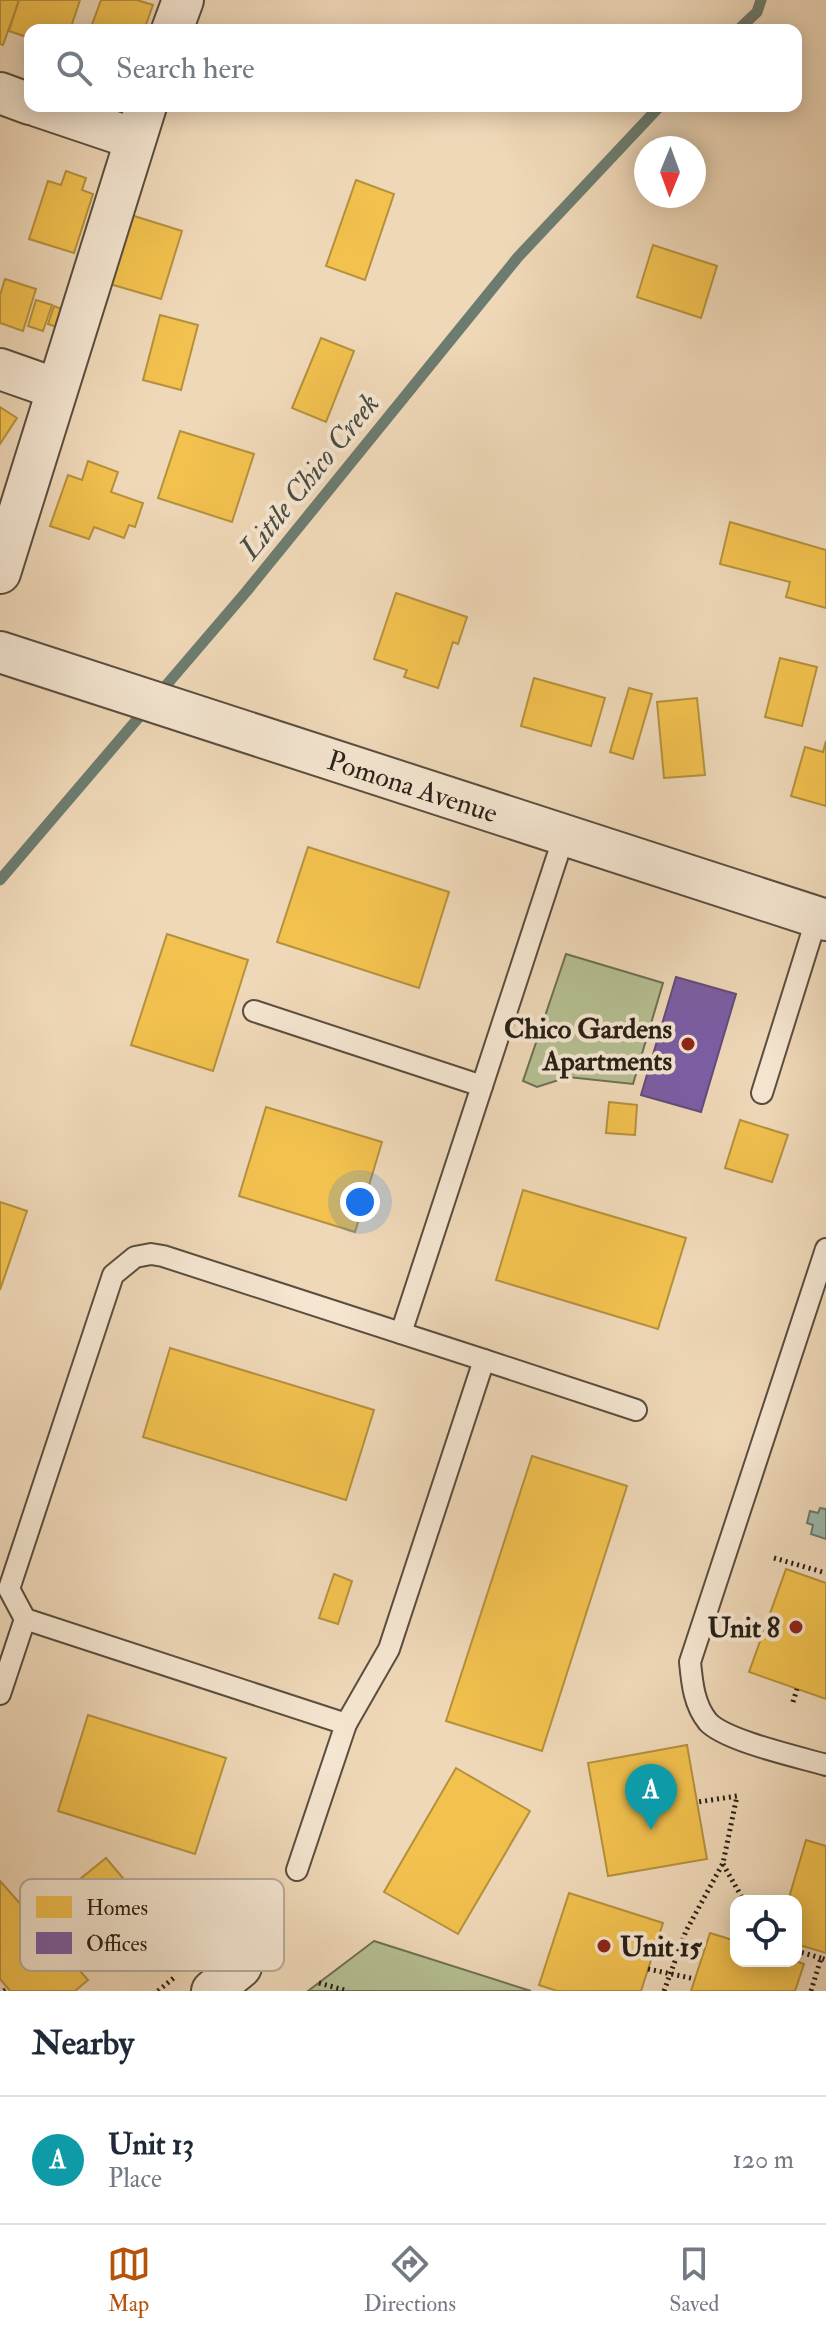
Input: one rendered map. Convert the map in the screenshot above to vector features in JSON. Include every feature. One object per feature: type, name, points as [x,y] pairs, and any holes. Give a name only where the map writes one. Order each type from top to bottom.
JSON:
[{"type":"street","points":[[174,24],[183,0]]},
{"type":"street","points":[[0,93],[24,102]]},
{"type":"street","points":[[0,573],[140,122],[76,112]]},
{"type":"street","points":[[0,369],[57,389]]},
{"type":"street","name":"Pomona Avenue","points":[[0,652],[822,918]]},
{"type":"lane","points":[[401,1333],[564,836]]},
{"type":"lane","points":[[762,1093],[822,918]]},
{"type":"lane","points":[[254,1011],[482,1086]]},
{"type":"lane","points":[[826,1249],[690,1662],[693,1693],[708,1722],[728,1735],[826,1765]]},
{"type":"lane","points":[[346,1724],[25,1619],[5,1587],[113,1275],[124,1263],[135,1257],[163,1256],[636,1410]]},
{"type":"lane","points":[[297,1870],[346,1724],[389,1649],[484,1360]]},
{"type":"lane","points":[[0,1694],[25,1619]]},
{"type":"path","points":[[774,1558],[826,1573]]},
{"type":"path","points":[[793,1702],[797,1689]]},
{"type":"path","points":[[664,1991],[686,1931],[723,1863],[737,1796],[698,1802]]},
{"type":"path","points":[[723,1863],[741,1895]]},
{"type":"path","points":[[802,1953],[824,1959],[811,1991]]},
{"type":"path","points":[[648,1969],[695,1979]]},
{"type":"path","points":[[319,1983],[348,1991]]},
{"type":"green space","points":[[566,954],[663,983],[633,1084],[568,1077],[537,1087],[523,1081]]},
{"type":"green space","points":[[374,1941],[531,1991],[308,1991]]},
{"type":"shaded area","points":[[820,1508],[826,1509],[826,1539],[811,1534],[813,1525],[807,1523],[810,1511],[818,1513]]},
{"type":"building: Homes","points":[[0,0],[19,0],[3,45],[0,44]]},
{"type":"building: Homes","points":[[19,0],[80,0],[72,24],[24,24],[24,36],[9,31]]},
{"type":"building: Homes","points":[[101,0],[137,0],[153,5],[146,24],[92,24]]},
{"type":"building: Homes","points":[[66,171],[86,178],[82,190],[93,194],[74,253],[29,239],[48,181],[61,185]]},
{"type":"building: Homes","points":[[356,180],[394,194],[365,280],[326,266]]},
{"type":"building: Homes","points":[[131,215],[182,231],[161,299],[110,284]]},
{"type":"building: Homes","points":[[653,245],[717,266],[701,318],[637,297]]},
{"type":"building: Homes","points":[[5,279],[36,289],[23,331],[0,323],[0,295]]},
{"type":"building: Homes","points":[[36,300],[52,305],[43,331],[28,326]]},
{"type":"building: Homes","points":[[54,306],[69,312],[63,329],[48,324]]},
{"type":"building: Homes","points":[[160,315],[198,325],[181,390],[143,380]]},
{"type":"building: Homes","points":[[321,338],[354,351],[326,422],[292,408]]},
{"type":"building: Homes","points":[[0,407],[17,418],[0,444]]},
{"type":"building: Homes","points":[[180,431],[254,454],[232,522],[158,498]]},
{"type":"building: Homes","points":[[88,461],[118,472],[111,492],[143,503],[135,527],[129,525],[124,538],[94,527],[89,539],[50,526],[68,475],[82,480]]},
{"type":"building: Homes","points":[[730,522],[826,550],[826,608],[786,597],[790,582],[720,564]]},
{"type":"building: Homes","points":[[396,593],[467,617],[458,644],[453,642],[438,688],[404,677],[407,670],[374,659]]},
{"type":"building: Homes","points":[[780,658],[817,667],[802,726],[765,717]]},
{"type":"building: Homes","points":[[534,678],[605,698],[591,746],[521,726]]},
{"type":"building: Homes","points":[[629,688],[652,694],[633,759],[610,752]]},
{"type":"building: Homes","points":[[697,698],[705,775],[664,778],[657,702]]},
{"type":"building: Homes","points":[[826,741],[826,806],[791,796],[805,747],[823,752]]},
{"type":"building: Homes","points":[[308,847],[449,892],[419,988],[277,942]]},
{"type":"building: Homes","points":[[167,934],[248,960],[213,1071],[131,1045]]},
{"type":"building: Homes","points":[[609,1102],[637,1105],[635,1135],[606,1133]]},
{"type":"building: Homes","points":[[266,1107],[382,1142],[355,1232],[239,1196]]},
{"type":"building: Homes","points":[[740,1120],[788,1135],[772,1182],[725,1168]]},
{"type":"building: Homes","points":[[523,1190],[686,1238],[658,1329],[496,1280]]},
{"type":"building: Homes","points":[[0,1202],[27,1211],[0,1290]]},
{"type":"building: Homes","points":[[170,1348],[374,1410],[346,1500],[143,1437]]},
{"type":"building: Homes","points":[[532,1456],[627,1486],[542,1751],[446,1721]]},
{"type":"building: Homes","name":"Unit 8","points":[[786,1569],[826,1583],[826,1699],[749,1672]]},
{"type":"building: Homes","points":[[334,1574],[352,1581],[338,1624],[319,1618]]},
{"type":"building: Homes","points":[[88,1715],[226,1758],[195,1854],[58,1811]]},
{"type":"building: Homes","points":[[687,1745],[707,1859],[608,1876],[588,1763]]},
{"type":"building: Homes","points":[[456,1768],[530,1811],[458,1934],[384,1892]]},
{"type":"building: Homes","points":[[806,1840],[826,1846],[826,1953],[802,1946],[802,1895],[790,1895]]},
{"type":"building: Homes","points":[[106,1858],[124,1879],[80,1879]]},
{"type":"building: Homes","points":[[0,1881],[20,1904],[20,1971],[80,1971],[88,1980],[75,1991],[10,1991],[0,1979]]},
{"type":"building: Homes","name":"Unit 15","points":[[569,1893],[663,1923],[641,1991],[557,1991],[539,1985]]},
{"type":"building: Homes","points":[[710,1933],[730,1939],[730,1967],[802,1967],[804,1964],[795,1991],[691,1991]]},
{"type":"building: Offices","name":"Chico Gardens Apartments","points":[[676,977],[736,994],[701,1112],[641,1095]]},
{"type":"waterway","name":"Little Chico Creek","points":[[744,24],[757,12],[761,0]]},
{"type":"waterway","name":"Little Chico Creek","points":[[157,696],[246,592],[518,257],[654,112]]},
{"type":"waterway","name":"Little Chico Creek","points":[[0,880],[146,709]]},
{"type":"place","name":"Chico Gardens Apartments","points":[[688,1044]]},
{"type":"place","name":"Unit 8","points":[[796,1627]]},
{"type":"place","name":"Unit 13","points":[[651,1830]]},
{"type":"place","name":"Unit 15","points":[[604,1946]]}]
